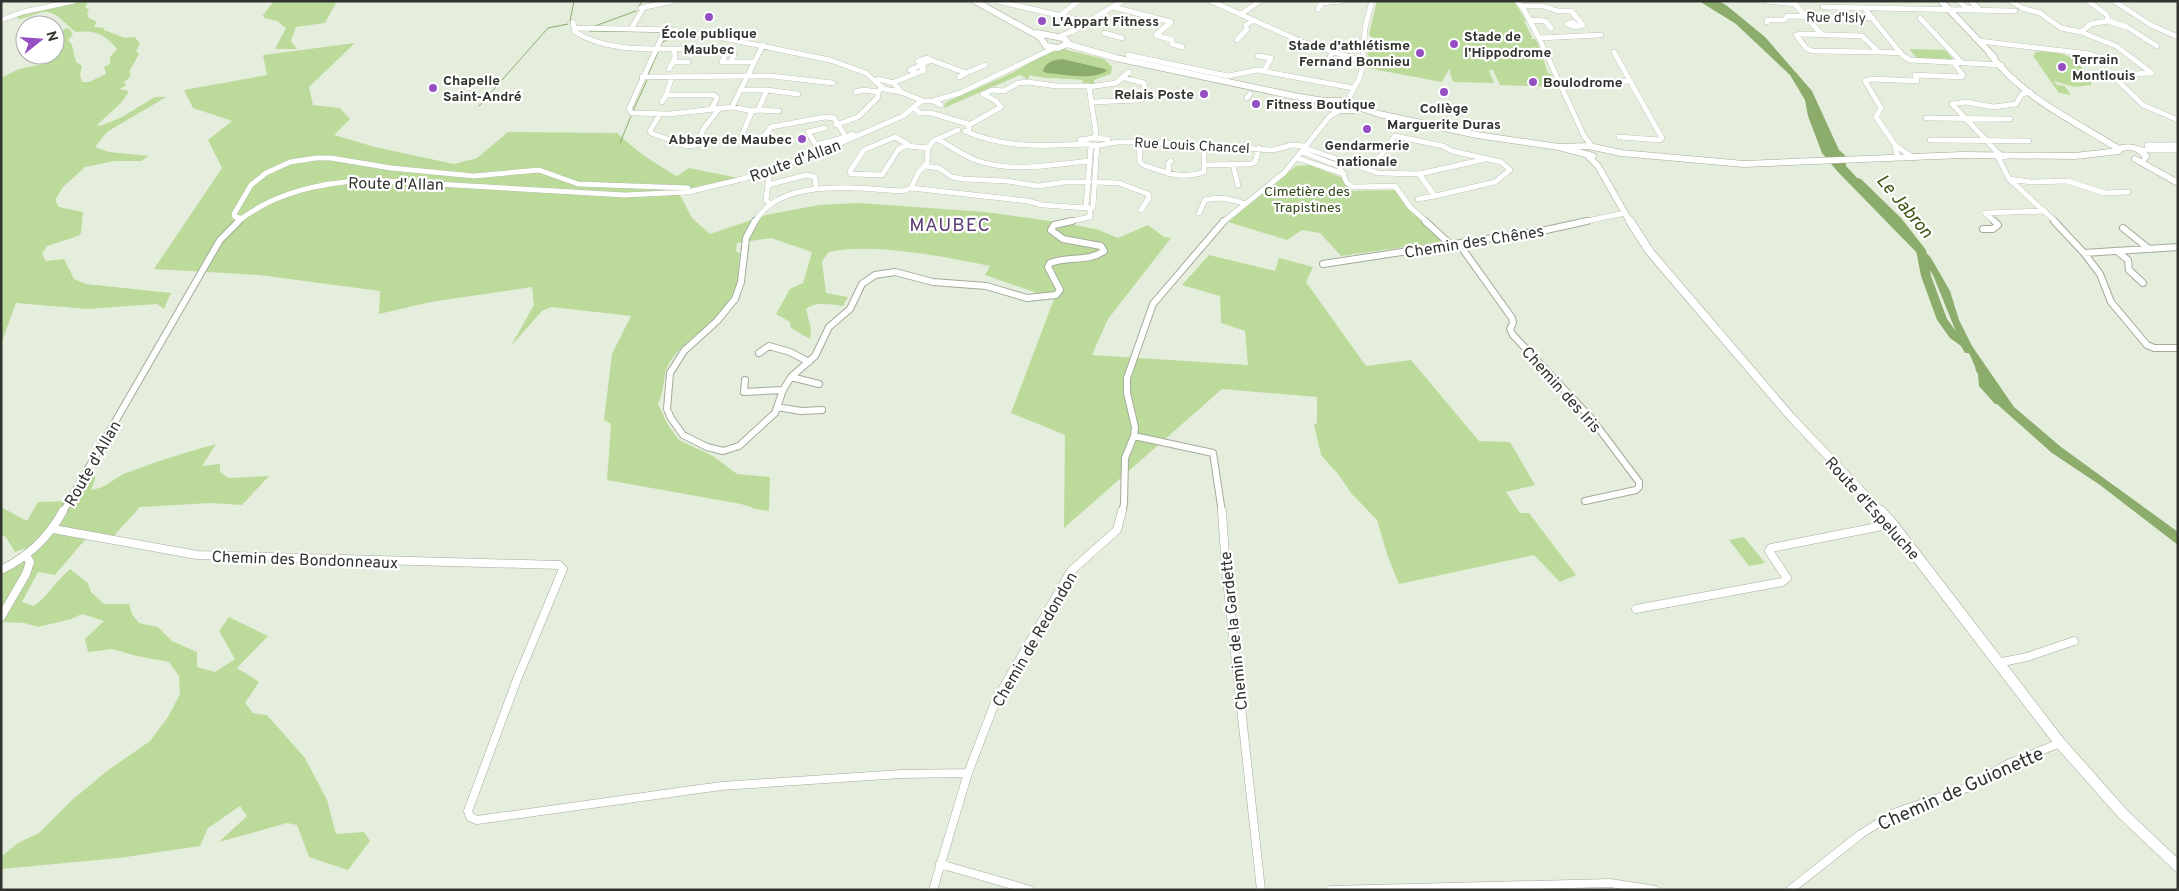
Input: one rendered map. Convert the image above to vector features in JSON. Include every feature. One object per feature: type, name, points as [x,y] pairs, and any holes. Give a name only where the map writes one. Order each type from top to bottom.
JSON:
[{"type":"main road","points":[[975,1],[1013,22],[1045,43],[1058,48],[1104,55],[1477,135],[1558,147],[1581,148],[1596,154],[1621,153],[1744,164],[1911,156],[2053,159],[2139,150],[2145,156],[2148,163],[2178,182]]},
{"type":"main road","points":[[1942,1],[2000,65],[2030,92],[2123,152],[2178,182]]},
{"type":"main road","points":[[1013,22],[1044,36],[1055,37],[1104,55]]},
{"type":"main road","points":[[1045,43],[1055,37]]},
{"type":"main road","points":[[1058,48],[1066,42]]},
{"type":"main road","points":[[1332,104],[1345,107]]},
{"type":"main road","name":"Route d'Espeluche","points":[[1581,148],[1588,156],[1596,154],[1625,214],[1650,252],[1778,402],[1892,524],[2060,743],[2123,814],[2178,866]]},
{"type":"main road","points":[[2000,157],[2075,156],[2123,152]]},
{"type":"main road","points":[[2136,159],[2145,156]]},
{"type":"street","points":[[1,20],[23,12],[74,1]]},
{"type":"street","points":[[631,29],[642,7],[673,1]]},
{"type":"street","points":[[997,1],[1087,22]]},
{"type":"street","points":[[1060,16],[1078,1]]},
{"type":"street","points":[[1055,37],[1071,32],[1122,1]]},
{"type":"street","points":[[1211,1],[1302,42],[1363,61]]},
{"type":"street","points":[[1241,14],[1260,1]]},
{"type":"street","points":[[1318,9],[1322,3],[1342,1]]},
{"type":"street","points":[[1345,107],[1348,95],[1359,79],[1363,61],[1365,28],[1372,1]]},
{"type":"street","name":"Route d'Espeluche","points":[[1517,1],[1530,20],[1584,136],[1596,154]]},
{"type":"street","points":[[1765,1],[1792,2],[1821,34]]},
{"type":"street","points":[[1960,1],[1966,8],[1975,10]]},
{"type":"street","points":[[1971,1],[1979,9],[1975,10]]},
{"type":"street","points":[[2088,1],[2107,15],[2108,21]]},
{"type":"street","points":[[2114,1],[2152,25],[2178,37]]},
{"type":"street","points":[[1522,6],[1543,6],[1554,10],[1571,11],[1583,25],[1577,26]]},
{"type":"street","points":[[1823,7],[1951,11],[2014,6],[2040,13],[2050,13]]},
{"type":"street","points":[[1112,7],[1171,22],[1156,36],[1172,40],[1172,44],[1182,46]]},
{"type":"street","points":[[1864,8],[1901,53],[1910,60],[2000,65]]},
{"type":"street","points":[[2040,13],[2061,28],[2081,32],[2116,46],[2152,73],[2112,75],[2143,105],[2178,120]]},
{"type":"street","name":"Rue d'Isly","points":[[1767,22],[1767,20],[1796,20],[1798,16],[1873,18]]},
{"type":"street","points":[[1920,18],[1962,63]]},
{"type":"street","points":[[1236,40],[1246,33],[1246,25],[1254,20]]},
{"type":"street","points":[[1530,20],[1545,21],[1551,28]]},
{"type":"street","points":[[2081,32],[2091,24],[2108,21],[2116,22],[2141,34],[2157,46]]},
{"type":"street","points":[[689,49],[654,50],[619,46],[588,39],[575,32],[574,25],[665,30],[711,35],[763,45],[841,63],[862,71],[875,79],[894,83],[901,92]]},
{"type":"street","points":[[665,30],[654,50],[629,109],[632,113],[679,115],[712,108],[732,107],[779,111]]},
{"type":"street","points":[[1066,42],[1071,32]]},
{"type":"street","points":[[1104,33],[1122,38]]},
{"type":"street","points":[[1539,38],[1602,35]]},
{"type":"street","points":[[1878,52],[1862,36],[1796,35],[1806,48],[1812,51],[1901,53]]},
{"type":"street","points":[[1979,42],[2090,54],[2104,60]]},
{"type":"street","points":[[1040,54],[1045,43]]},
{"type":"street","points":[[732,107],[763,45]]},
{"type":"street","points":[[856,92],[882,89],[901,92],[924,101],[933,101],[960,92],[1021,66],[1040,54],[1058,48]]},
{"type":"street","points":[[669,68],[675,57],[674,49]]},
{"type":"street","points":[[711,49],[734,55],[731,62]]},
{"type":"street","points":[[1331,64],[1330,56],[1334,51]]},
{"type":"street","points":[[1614,52],[1662,138],[1660,140],[1619,137]]},
{"type":"street","points":[[726,53],[722,62],[753,62]]},
{"type":"street","points":[[1128,55],[1228,76],[1253,70],[1264,71],[1353,88]]},
{"type":"street","points":[[1258,56],[1271,58],[1264,71]]},
{"type":"street","points":[[837,124],[858,117],[878,97],[882,89],[917,73],[910,70],[931,60],[966,73]]},
{"type":"street","points":[[673,62],[688,62]]},
{"type":"street","points":[[1911,156],[1895,144],[1876,117],[1881,108],[1865,81],[1872,79],[1917,81],[1915,75],[1962,77],[1963,75],[1953,62]]},
{"type":"street","points":[[958,77],[985,65]]},
{"type":"street","points":[[772,76],[776,67]]},
{"type":"street","points":[[785,77],[794,70]]},
{"type":"street","points":[[1063,89],[1116,84],[1126,78],[1129,72]]},
{"type":"street","points":[[808,80],[814,74]]},
{"type":"street","points":[[642,77],[772,76],[834,83]]},
{"type":"street","points":[[662,102],[672,77]]},
{"type":"street","points":[[1092,102],[1140,100],[1146,98],[1144,83],[1126,78]]},
{"type":"street","points":[[875,79],[882,89]]},
{"type":"street","points":[[911,188],[918,173],[926,166],[928,148],[937,139],[1001,107],[996,101],[983,94],[992,90],[1004,91],[1018,84],[1028,82],[1056,86],[1089,87]]},
{"type":"street","points":[[1559,82],[1630,82]]},
{"type":"street","points":[[882,89],[894,83]]},
{"type":"street","points":[[1089,87],[1096,133],[1090,161],[1091,182]]},
{"type":"street","points":[[740,90],[766,90],[798,94]]},
{"type":"street","points":[[742,135],[766,90]]},
{"type":"street","points":[[909,96],[922,113],[931,113],[960,92]]},
{"type":"street","points":[[2030,92],[2022,94],[2018,104],[1993,107],[1966,102],[1952,104],[2000,157],[2009,179],[2045,211],[2084,253],[2100,274],[2111,302],[2147,345],[2154,348],[2178,348]]},
{"type":"street","points":[[666,95],[714,95],[716,98],[712,108]]},
{"type":"street","points":[[1330,116],[1332,104],[1348,95]]},
{"type":"street","name":"Route d'Allan","points":[[888,124],[924,101]]},
{"type":"street","points":[[933,101],[960,126]]},
{"type":"street","name":"Chemin de Redondon","points":[[933,890],[968,773],[996,700],[1071,572],[1117,530],[1124,504],[1125,458],[1134,436],[1127,393],[1127,378],[1153,304],[1224,221],[1284,173],[1330,116],[1345,107]]},
{"type":"street","points":[[660,114],[650,131],[651,133],[689,147],[696,145],[704,128],[719,108]]},
{"type":"street","name":"Route d'Allan","points":[[1,570],[26,556],[42,543],[53,530],[220,240],[241,218],[257,208],[289,194],[327,184],[354,181],[409,182],[625,195],[676,193],[703,189],[784,166],[888,124],[922,113]]},
{"type":"street","name":"Rue Louis Chancel","points":[[931,113],[995,142],[1022,146],[1158,139],[1283,147]]},
{"type":"street","points":[[762,138],[768,128],[826,117],[834,118],[846,137]]},
{"type":"street","points":[[1926,118],[2010,120]]},
{"type":"street","points":[[825,128],[808,132],[816,146],[854,134],[862,135]]},
{"type":"street","points":[[1367,169],[1382,154],[1394,136],[1443,146],[1452,151],[1500,162],[1510,170],[1495,182],[1418,199]]},
{"type":"street","points":[[1581,148],[1584,136]]},
{"type":"street","points":[[906,146],[908,144],[906,142],[895,137],[864,150],[850,171],[851,174],[882,176],[898,150],[906,146],[928,148]]},
{"type":"street","points":[[937,139],[953,146],[968,157],[981,162],[1048,166],[1090,161]]},
{"type":"street","points":[[1930,140],[2029,141]]},
{"type":"street","points":[[1088,209],[911,188],[903,191],[816,188],[784,196],[768,203],[754,220],[746,238],[741,282],[735,299],[717,321],[693,342],[675,363],[670,373],[667,409],[671,418],[683,435],[692,441],[723,451],[739,446],[749,434],[775,413],[783,390],[791,377],[815,356],[829,327],[854,304],[862,284],[869,278],[882,273],[895,272],[945,284],[986,286],[1027,298],[1056,295],[1060,290],[1060,286],[1048,267],[1050,263],[1068,258],[1095,256],[1104,251],[1101,246],[1063,240],[1051,230],[1054,225],[1090,217],[1088,209],[1094,142]]},
{"type":"street","name":"Rue Louis Chancel","points":[[1094,142],[1139,142],[1275,150],[1292,144],[1305,149]]},
{"type":"street","points":[[1139,142],[1140,162],[1143,165],[1169,174],[1199,174],[1204,172],[1204,147]]},
{"type":"street","points":[[1895,144],[1897,157]]},
{"type":"street","points":[[2147,146],[2177,147]]},
{"type":"street","points":[[2139,150],[2177,147]]},
{"type":"street","points":[[2145,156],[2177,147]]},
{"type":"street","points":[[1204,165],[1251,164],[1255,162],[1259,148]]},
{"type":"street","points":[[1305,149],[1378,173],[1419,174],[1484,161],[1486,159]]},
{"type":"street","points":[[1305,149],[1340,166],[1347,183],[1353,187],[1395,186],[1410,207],[1451,244]]},
{"type":"street","points":[[241,218],[235,217],[234,214],[255,181],[282,165],[307,158],[331,158],[374,166],[474,176],[539,170],[578,184],[703,189]]},
{"type":"street","points":[[1297,158],[1344,174]]},
{"type":"street","points":[[1169,174],[1168,164],[1172,161]]},
{"type":"street","points":[[1233,164],[1238,185]]},
{"type":"street","points":[[926,166],[939,168],[952,176],[963,179],[1000,180],[1038,186],[1065,182],[1120,183],[1148,194],[1149,198],[1141,210]]},
{"type":"street","points":[[1419,174],[1435,196]]},
{"type":"street","points":[[768,203],[766,200],[769,175]]},
{"type":"street","points":[[768,185],[808,175],[815,178],[816,188]]},
{"type":"street","points":[[2009,179],[2030,182],[2066,181],[2106,193],[2128,192]]},
{"type":"street","points":[[1199,213],[1205,200],[1212,198],[1228,199],[1246,204]]},
{"type":"street","points":[[1983,229],[1993,228],[1998,225],[1986,213],[2045,211]]},
{"type":"street","name":"Chemin des Chênes","points":[[1323,264],[1546,230],[1625,214]]},
{"type":"street","points":[[2124,228],[2149,249]]},
{"type":"street","name":"Chemin des Iris","points":[[1459,244],[1512,318],[1513,323],[1510,329],[1513,335],[1591,418],[1639,482],[1639,487],[1636,490],[1585,501]]},
{"type":"street","points":[[2084,253],[2178,248]]},
{"type":"street","points":[[2117,251],[2128,260],[2129,270],[2143,284]]},
{"type":"street","points":[[759,353],[769,346],[775,347],[809,362]]},
{"type":"street","points":[[791,377],[819,384]]},
{"type":"street","points":[[745,380],[744,392],[783,390]]},
{"type":"street","points":[[777,407],[822,410]]},
{"type":"street","name":"Chemin de la Gardette","points":[[1134,436],[1214,453],[1222,512],[1227,578],[1261,890]]},
{"type":"street","points":[[1636,609],[1782,582],[1787,578],[1769,551],[1771,548],[1892,524]]},
{"type":"street","name":"Chemin des Bondonneaux","points":[[53,530],[66,530],[197,555],[559,565],[563,570],[520,674],[468,811],[470,817],[477,820],[721,786],[901,774],[968,773]]},
{"type":"street","points":[[1,618],[26,574],[30,562],[26,556]]},
{"type":"street","points":[[1997,663],[2027,658],[2074,641]]},
{"type":"street","name":"Chemin de Guionette","points":[[1790,890],[1861,834],[1894,813],[1967,788],[2008,764],[2060,743]]},
{"type":"street","points":[[940,864],[1030,890]]},
{"type":"street","points":[[1331,890],[1610,883],[1655,890]]},
{"type":"green space","points":[[60,1],[89,1],[85,7],[89,9],[87,13],[89,18],[97,22],[94,27],[104,28],[104,30],[125,38],[135,37],[140,44],[136,51],[139,54],[129,72],[131,75],[124,82],[126,86],[119,89],[129,91],[122,102],[97,125],[100,126],[122,117],[155,97],[166,97],[107,132],[95,147],[109,152],[149,156],[141,161],[115,161],[85,167],[63,187],[55,200],[59,207],[83,212],[81,233],[78,236],[47,246],[42,254],[46,261],[64,259],[74,279],[86,284],[171,293],[164,309],[157,304],[88,309],[16,303],[1,344],[1,78],[19,69],[38,65],[65,65],[65,29],[68,28],[73,34],[68,40],[72,45],[76,62],[82,66],[80,75],[82,82],[89,82],[106,74],[104,67],[110,64],[110,57],[117,49],[99,34],[76,32],[65,22],[65,15],[55,15],[47,12],[34,15],[19,15],[59,3]]},
{"type":"green space","points":[[274,1],[337,1],[325,23],[296,27],[291,41],[297,49],[275,49],[286,28],[277,21],[264,18],[263,15]]},
{"type":"green space","name":"Stade de l'Hippodrome","points":[[1377,1],[1514,1],[1526,21],[1524,21],[1532,37],[1531,39],[1535,39],[1538,43],[1548,73],[1551,74],[1557,87],[1500,85],[1493,70],[1489,70],[1494,83],[1453,82],[1449,69],[1442,82],[1367,68],[1368,45],[1372,42],[1369,34]]},
{"type":"green space","points":[[355,43],[309,87],[313,105],[340,108],[350,119],[334,135],[375,147],[454,164],[477,158],[508,132],[617,133],[661,167],[677,176],[689,168],[738,178],[678,191],[692,218],[710,234],[766,215],[819,205],[859,203],[985,212],[1071,224],[1099,230],[1118,238],[1148,225],[1164,237],[1171,238],[1108,319],[1092,355],[1248,365],[1245,331],[1221,323],[1220,296],[1182,285],[1209,255],[1275,271],[1279,258],[1313,267],[1306,282],[1366,366],[1411,360],[1479,441],[1510,442],[1535,485],[1506,492],[1520,513],[1529,513],[1576,575],[1560,582],[1534,555],[1399,584],[1388,557],[1377,520],[1351,493],[1338,474],[1321,455],[1314,425],[1317,423],[1317,397],[1222,389],[1064,528],[1065,435],[1011,413],[1054,299],[985,275],[990,266],[931,255],[888,250],[847,249],[829,252],[822,261],[826,293],[848,297],[843,306],[819,304],[806,309],[811,329],[810,339],[791,328],[790,322],[776,314],[790,289],[803,283],[812,252],[771,238],[737,243],[736,251],[740,254],[735,293],[723,311],[686,343],[671,360],[666,370],[658,404],[668,425],[679,440],[713,456],[737,474],[770,477],[769,511],[741,504],[607,480],[611,424],[604,420],[612,354],[631,316],[551,307],[542,311],[511,346],[534,305],[532,287],[431,302],[379,314],[380,291],[259,275],[154,269],[222,168],[208,140],[232,121],[193,108],[184,90],[267,75],[263,55]]},
{"type":"green space","points":[[1064,49],[1104,59],[1112,67],[1111,74],[1094,80],[1094,84],[1083,85],[1082,80],[1030,75],[1027,81],[1025,81],[1026,78],[1020,75],[944,108],[945,103],[1012,73],[1048,52]]},
{"type":"green space","points":[[1909,49],[1945,50],[1953,59],[1917,58]]},
{"type":"green space","points":[[2042,51],[2066,55],[2076,61],[2090,79],[2091,85],[2074,87],[2054,81],[2057,85],[2065,86],[2071,95],[2059,93],[2033,56],[2036,52]]},
{"type":"green space","name":"Cimetière des Trapistines","points":[[1309,165],[1343,178],[1348,191],[1397,190],[1413,213],[1443,238],[1441,242],[1341,256],[1320,233],[1302,230],[1287,240],[1228,222],[1296,166]]},
{"type":"green space","points":[[216,444],[202,466],[220,464],[220,472],[228,478],[269,476],[242,505],[211,503],[140,507],[112,538],[89,535],[55,575],[38,572],[22,602],[34,606],[44,598],[70,569],[88,583],[91,592],[104,604],[129,604],[132,614],[139,623],[158,627],[172,641],[197,652],[197,667],[215,672],[235,659],[219,631],[229,617],[268,636],[237,668],[259,682],[245,703],[253,713],[267,715],[305,758],[327,800],[336,834],[364,832],[370,841],[348,870],[309,857],[297,825],[287,823],[219,842],[247,816],[240,806],[208,828],[200,846],[119,858],[1,869],[1,857],[18,843],[39,833],[72,800],[107,771],[150,741],[168,717],[180,694],[179,676],[169,662],[112,649],[88,652],[85,639],[104,621],[82,614],[71,619],[38,627],[24,623],[1,622],[1,570],[37,544],[15,552],[5,536],[1,535],[1,507],[27,521],[38,502],[70,501],[85,475],[96,477],[91,490],[97,489],[129,472]]},
{"type":"green space","points":[[1744,537],[1765,563],[1749,566],[1729,540]]},
{"type":"shaded area","points":[[1699,1],[1719,1],[1726,5],[1765,37],[1812,91],[1839,150],[1845,155],[1846,166],[1931,258],[1950,291],[1959,320],[1972,346],[2014,407],[2061,447],[2178,532],[2178,545],[2100,485],[2052,453],[1998,405],[1979,376],[1970,355],[1959,339],[1933,275],[1920,256],[1838,172],[1822,153],[1808,116],[1805,100],[1790,75],[1736,24]]},
{"type":"shaded area","points":[[1062,59],[1107,71],[1093,76],[1077,76],[1046,73],[1043,71],[1048,64]]},
{"type":"waterway","points":[[570,21],[574,1]]},
{"type":"waterway","points":[[639,6],[642,1]]},
{"type":"waterway","points":[[595,26],[636,11]]},
{"type":"waterway","points":[[479,106],[548,28],[568,24]]},
{"type":"waterway","points":[[591,29],[589,31],[660,32]]},
{"type":"waterway","points":[[660,48],[662,42],[668,40],[671,35],[667,32]]},
{"type":"waterway","points":[[648,75],[658,52]]},
{"type":"waterway","points":[[633,111],[647,80]]},
{"type":"waterway","points":[[620,143],[631,116]]},
{"type":"waterway","name":"Le Jabron","points":[[1858,181],[1898,220],[1921,250],[1926,276],[1942,320],[1954,336],[1965,344],[1969,351]]},
{"type":"waterway","name":"Le Jabron","points":[[1980,369],[1983,374],[1984,386],[1999,401]]},
{"type":"place","name":"École publique Maubec","points":[[709,17]]},
{"type":"place","name":"L'Appart Fitness","points":[[1042,21]]},
{"type":"place","name":"Stade de l'Hippodrome","points":[[1454,44]]},
{"type":"place","name":"Stade d'athlétisme Fernand Bonnieu","points":[[1420,53]]},
{"type":"place","name":"Terrain Montlouis","points":[[2062,67]]},
{"type":"place","name":"Boulodrome","points":[[1533,82]]},
{"type":"place","name":"Chapelle Saint-André","points":[[433,88]]},
{"type":"place","name":"Collège Marguerite Duras","points":[[1444,92]]},
{"type":"place","name":"Relais Poste","points":[[1204,94]]},
{"type":"place","name":"Fitness Boutique","points":[[1256,104]]},
{"type":"place","name":"Gendarmerie nationale","points":[[1367,129]]},
{"type":"place","name":"Abbaye de Maubec","points":[[802,139]]},
{"type":"district","name":"MAUBEC","points":[[950,224]]}]
